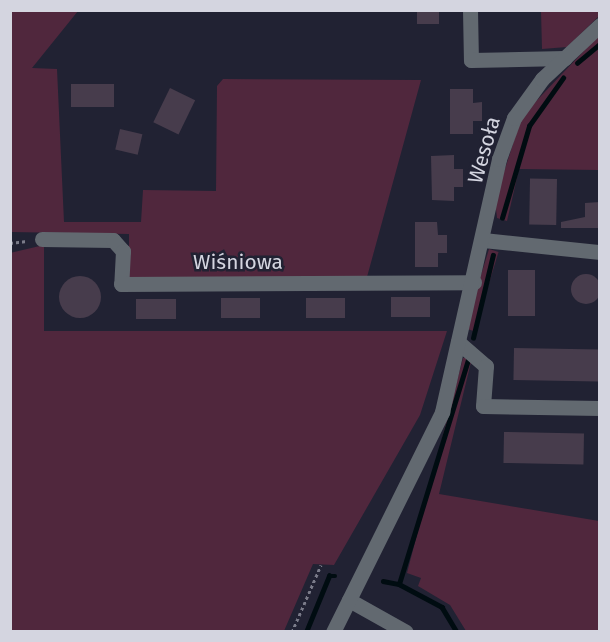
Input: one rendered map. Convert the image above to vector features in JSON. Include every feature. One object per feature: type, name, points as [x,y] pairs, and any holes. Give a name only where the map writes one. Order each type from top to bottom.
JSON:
[{"type":"street","points":[[470,10],[471,60],[565,58]]},
{"type":"street","name":"Wesoła","points":[[333,632],[442,412],[514,118],[565,58],[600,25]]},
{"type":"street","name":"Wiśniowa","points":[[42,239],[113,240],[123,251],[121,284],[474,282]]},
{"type":"street","points":[[483,240],[600,252]]},
{"type":"street","points":[[458,342],[486,366],[483,406],[600,408]]},
{"type":"street","points":[[349,600],[406,632]]},
{"type":"path","points":[[292,632],[321,565]]},
{"type":"shaded area","points":[[11,11],[78,11],[32,68],[57,69],[64,222],[141,222],[143,190],[216,191],[217,86],[223,79],[421,80],[367,277],[129,278],[129,234],[11,232]]},
{"type":"shaded area","points":[[541,11],[599,11],[599,16],[567,47],[542,49]]},
{"type":"shaded area","points":[[599,35],[599,170],[519,169],[507,221],[497,218],[495,200],[522,116]]},
{"type":"shaded area","points":[[44,245],[44,331],[447,331],[420,415],[334,565],[313,564],[284,631],[11,631],[10,253]]},
{"type":"shaded area","points":[[489,249],[499,252],[474,331],[465,328]]},
{"type":"shaded area","points":[[463,358],[472,358],[439,494],[599,521],[599,631],[466,631],[450,605],[418,586],[421,578],[407,573]]},
{"type":"building","points":[[417,10],[439,10],[439,24],[417,24]]},
{"type":"building","points":[[71,84],[114,84],[114,107],[71,107]]},
{"type":"building","points":[[170,88],[195,100],[179,134],[153,122]]},
{"type":"building","points":[[450,89],[473,89],[473,103],[482,102],[482,121],[473,121],[473,134],[450,134]]},
{"type":"building","points":[[120,129],[142,134],[138,155],[115,149]]},
{"type":"building","points":[[454,155],[454,169],[463,169],[463,187],[454,187],[454,201],[432,200],[431,156]]},
{"type":"building","points":[[530,179],[557,179],[556,225],[529,225]]},
{"type":"building","points":[[600,202],[600,228],[561,228],[561,222],[585,217],[585,203]]},
{"type":"building","points":[[415,222],[437,222],[438,235],[447,235],[447,253],[438,253],[438,267],[415,267]]},
{"type":"building","points":[[508,270],[535,270],[535,316],[508,316]]},
{"type":"building","points":[[586,274],[597,278],[601,289],[597,300],[586,304],[575,300],[571,289],[575,278]]},
{"type":"building","points":[[80,276],[95,282],[101,297],[95,312],[80,318],[65,312],[59,297],[65,282]]},
{"type":"building","points":[[391,297],[430,297],[430,317],[391,317]]},
{"type":"building","points":[[221,298],[260,298],[260,318],[221,318]]},
{"type":"building","points":[[306,298],[345,298],[345,318],[306,318]]},
{"type":"building","points":[[136,299],[176,299],[176,319],[136,319]]},
{"type":"building","points":[[514,348],[599,349],[598,381],[513,380]]},
{"type":"building","points":[[504,432],[584,433],[583,464],[503,463]]},
{"type":"waterway","points":[[577,63],[600,44]]},
{"type":"waterway","points":[[502,218],[529,126],[563,78]]},
{"type":"waterway","points":[[473,338],[493,255]]},
{"type":"waterway","points":[[383,581],[399,584],[469,356]]},
{"type":"waterway","points":[[306,632],[329,576],[335,576]]},
{"type":"waterway","points":[[399,584],[442,607],[457,632]]}]
